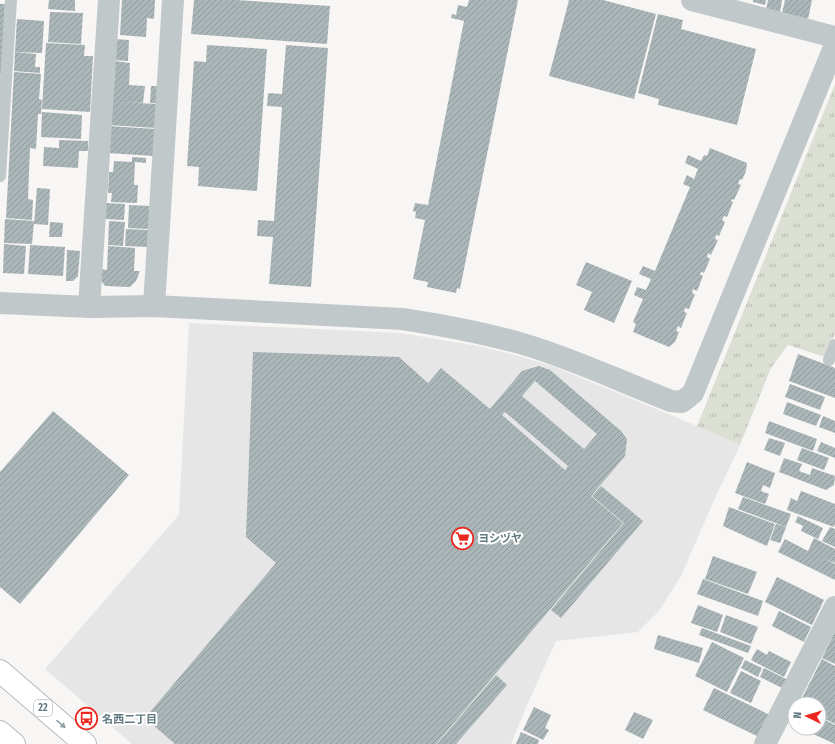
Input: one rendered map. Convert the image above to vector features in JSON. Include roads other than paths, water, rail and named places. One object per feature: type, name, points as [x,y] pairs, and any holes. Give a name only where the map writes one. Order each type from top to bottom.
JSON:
[{"type":"highway","name":"22","points":[[0,671],[85,744]]},
{"type":"highway","points":[[0,732],[14,744]]},
{"type":"street","points":[[89,307],[109,0]]},
{"type":"street","points":[[154,306],[173,0]]},
{"type":"street","points":[[692,0],[730,5],[835,37]]},
{"type":"street","points":[[0,303],[89,307],[154,306],[402,320],[433,324],[523,344],[559,356],[671,401],[682,402],[693,393],[835,45]]},
{"type":"street","points":[[765,744],[835,607]]},
{"type":"lane","points":[[0,176],[11,0]]},
{"type":"lane","points":[[829,360],[835,345]]},
{"type":"place","name":"ヨシヅヤ","points":[[463,538]]},
{"type":"place","name":"名西二丁目","points":[[86,719]]}]
